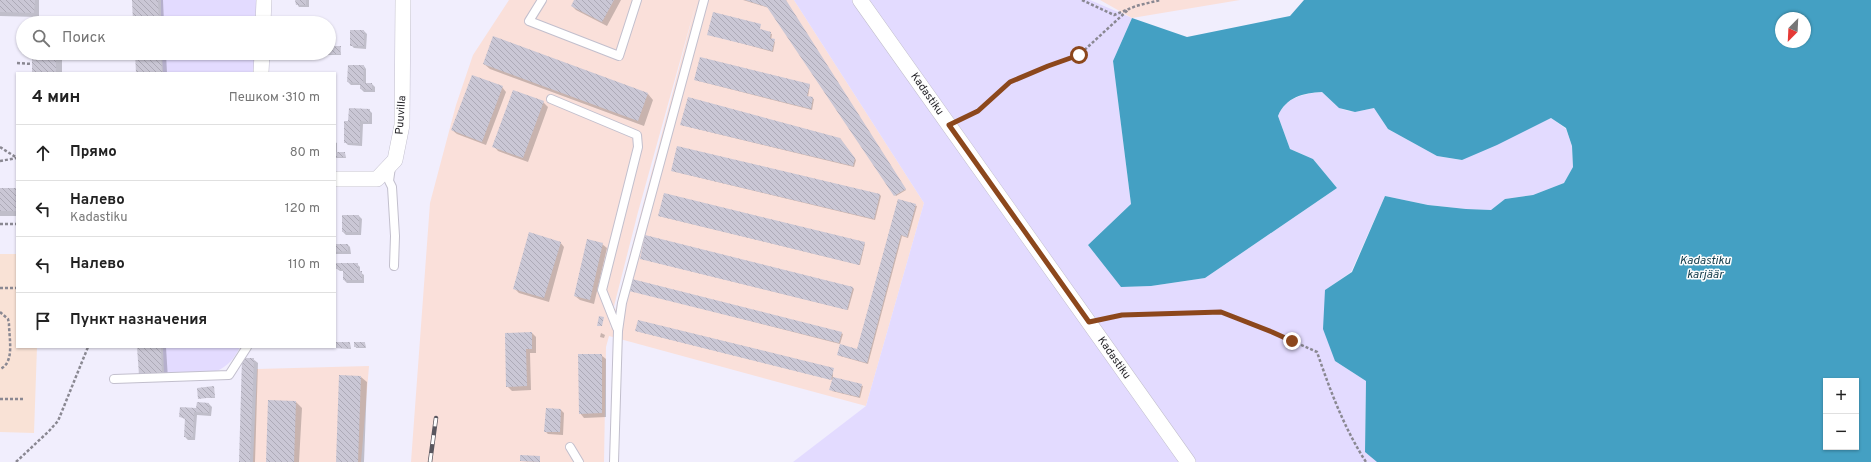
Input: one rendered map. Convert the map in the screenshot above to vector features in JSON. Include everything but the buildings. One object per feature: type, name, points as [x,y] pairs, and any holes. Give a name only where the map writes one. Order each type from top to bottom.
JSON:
[{"type":"street","points":[[263,16],[264,0]]},
{"type":"street","name":"Puuvilla","points":[[336,179],[377,179],[396,160],[402,125],[403,0]]},
{"type":"street","name":"Kadastiku","points":[[860,0],[1188,462]]},
{"type":"street","points":[[261,72],[262,60]]},
{"type":"lane","points":[[542,0],[529,21],[620,56],[637,0]]},
{"type":"lane","points":[[614,462],[618,331],[622,303],[704,0]]},
{"type":"lane","points":[[551,99],[637,135],[638,147],[602,290],[618,331]]},
{"type":"lane","points":[[392,163],[389,181],[392,187],[395,236],[394,266]]},
{"type":"lane","points":[[114,379],[229,375],[247,348]]},
{"type":"lane","points":[[570,447],[579,462]]},
{"type":"path","points":[[1082,0],[1114,15],[1160,0]]},
{"type":"path","points":[[949,125],[978,111],[1010,82],[1079,55],[1129,9]]},
{"type":"path","points":[[17,63],[32,64]]},
{"type":"path","points":[[0,147],[16,157]]},
{"type":"path","points":[[0,161],[16,158]]},
{"type":"path","points":[[0,224],[16,224]]},
{"type":"path","points":[[0,288],[16,288]]},
{"type":"path","points":[[0,312],[8,319],[10,360],[5,367],[0,369]]},
{"type":"path","points":[[1089,322],[1122,315],[1221,312],[1317,352],[1326,378],[1352,440],[1366,462]]},
{"type":"path","points":[[16,462],[49,432],[58,421],[88,348]]},
{"type":"path","points":[[0,399],[22,399]]},
{"type":"shaded area","points":[[161,0],[259,0],[258,16],[161,16]]},
{"type":"shaded area","points":[[509,0],[697,0],[794,0],[924,203],[866,406],[609,336],[606,347],[604,462],[411,462],[430,203],[456,105],[473,55]],"holes":[[[697,0],[610,330],[612,314],[638,212]]]},
{"type":"shaded area","points":[[794,0],[1090,0],[1132,18],[1113,61],[1131,204],[1088,245],[1121,287],[1151,286],[1205,278],[1337,188],[1313,159],[1290,149],[1278,116],[1281,110],[1290,101],[1302,95],[1322,92],[1340,108],[1350,111],[1374,108],[1388,129],[1437,156],[1461,160],[1551,118],[1566,129],[1572,146],[1573,167],[1564,183],[1533,195],[1505,199],[1491,210],[1428,205],[1385,196],[1351,272],[1325,290],[1335,361],[1366,381],[1365,452],[1377,462],[793,462],[866,406],[924,203]]},
{"type":"shaded area","points":[[1100,0],[1240,0],[1132,18]]},
{"type":"shaded area","points":[[162,60],[257,60],[256,72],[163,72]]},
{"type":"shaded area","points":[[0,254],[16,254],[16,348],[37,348],[34,433],[0,432]]},
{"type":"shaded area","points":[[163,348],[239,348],[226,366],[217,371],[198,375],[164,374]]},
{"type":"shaded area","points":[[369,366],[361,462],[253,462],[257,369]]},
{"type":"water","name":"Kadastiku karjäär","points":[[1304,0],[1871,0],[1871,462],[1377,462],[1365,452],[1366,381],[1335,361],[1323,329],[1325,290],[1352,272],[1385,196],[1428,205],[1491,210],[1505,199],[1533,195],[1564,183],[1573,167],[1572,146],[1566,128],[1551,118],[1497,145],[1462,160],[1437,156],[1388,129],[1374,108],[1355,112],[1339,108],[1322,92],[1296,97],[1286,104],[1278,116],[1290,149],[1313,159],[1337,188],[1205,278],[1151,286],[1121,287],[1088,245],[1131,204],[1113,61],[1132,18],[1187,37],[1290,16]]},
{"type":"railway","points":[[430,462],[436,418]]},
{"type":"route","points":[[1079,55],[1010,82],[988,100],[978,111],[949,125],[1089,322],[1122,315],[1199,311],[1221,312],[1292,341]]}]
